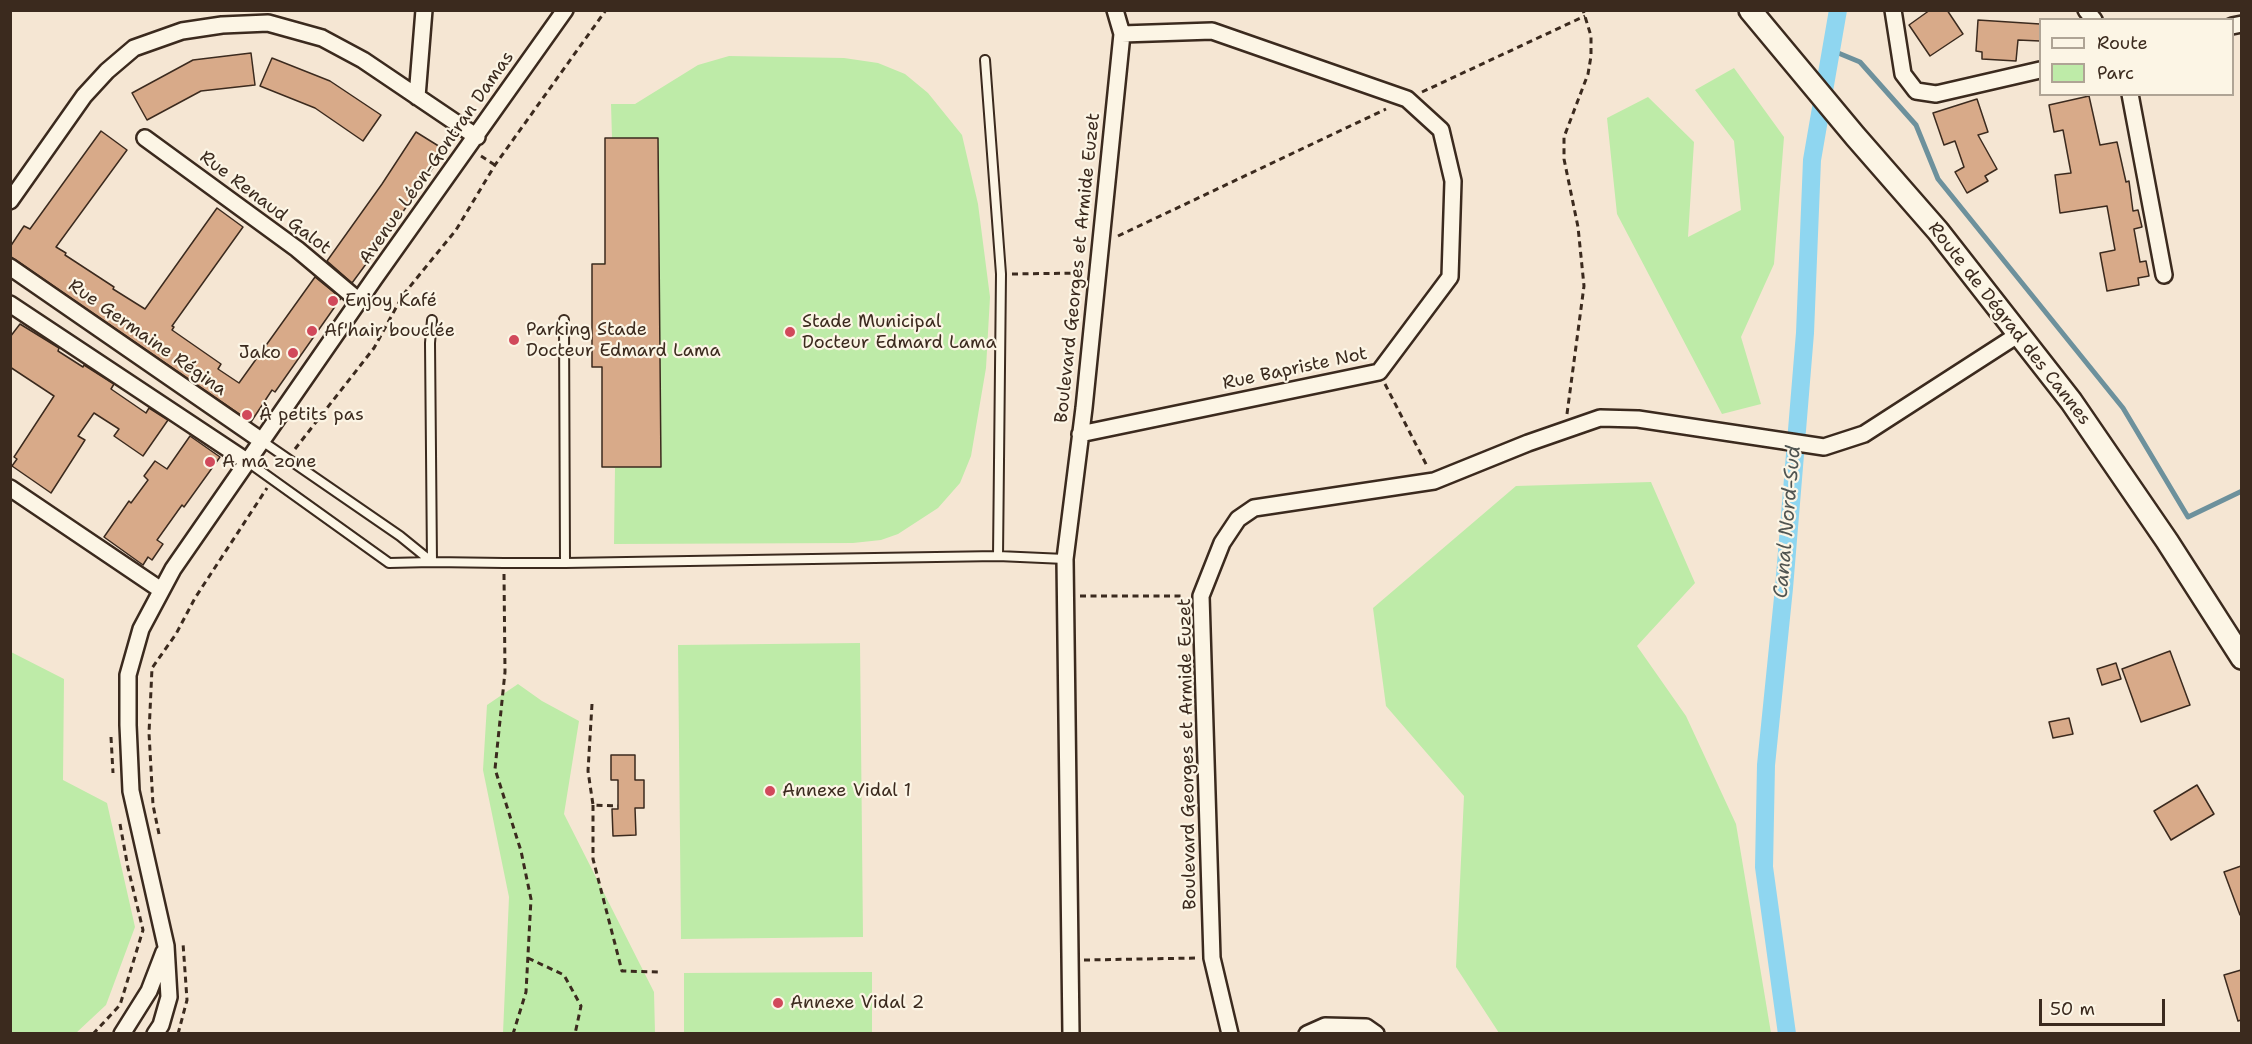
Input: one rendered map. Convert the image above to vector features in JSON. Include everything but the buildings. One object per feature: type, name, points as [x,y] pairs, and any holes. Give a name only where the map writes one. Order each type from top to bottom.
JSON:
[{"type":"street","points":[[417,97],[424,10]]},
{"type":"street","name":"Avenue Léon-Gontran Damas","points":[[155,1034],[161,1025],[169,997],[166,946],[131,791],[128,725],[128,675],[141,629],[173,568],[565,10]]},
{"type":"street","name":"Boulevard Georges et Armide Euzet","points":[[1071,1034],[1065,559],[1122,34],[1115,10]]},
{"type":"street","name":"Route de Dégrad des Cannes","points":[[1750,10],[1938,231],[2071,401],[2154,522],[2241,658]]},
{"type":"street","points":[[1893,10],[1903,75],[1916,91],[1936,94],[2039,70]]},
{"type":"street","points":[[10,201],[84,96],[107,70],[134,48],[182,31],[222,25],[268,23],[322,38],[363,60],[477,137]]},
{"type":"street","name":"Rue Bapriste Not","points":[[1080,434],[1379,372],[1450,277],[1454,181],[1441,130],[1407,99],[1212,31],[1122,34]]},
{"type":"street","points":[[2130,96],[2164,275]]},
{"type":"street","name":"Rue Renaud Galot","points":[[145,138],[297,249],[359,301]]},
{"type":"street","name":"Rue Germaine Régina","points":[[10,267],[262,441]]},
{"type":"street","points":[[10,304],[248,462]]},
{"type":"street","name":"Boulevard Georges et Armide Euzet","points":[[1230,1034],[1212,958],[1202,596],[1222,543],[1238,519],[1254,508],[1434,481],[1528,442],[1600,418],[1638,419],[1824,447],[1864,434],[2019,334]]},
{"type":"street","points":[[10,488],[161,590]]},
{"type":"street","points":[[122,1034],[149,991],[166,946]]},
{"type":"street","points":[[1308,1034],[1325,1026],[1366,1026],[1376,1034]]},
{"type":"lane","points":[[985,60],[1001,274],[998,556]]},
{"type":"lane","points":[[432,320],[430,343],[432,562]]},
{"type":"lane","points":[[564,320],[565,563]]},
{"type":"lane","points":[[262,441],[400,536],[432,562]]},
{"type":"lane","points":[[248,462],[389,563],[565,563],[998,556],[1065,559]]},
{"type":"path","points":[[1565,430],[1584,286],[1578,227],[1564,159],[1564,137],[1588,74],[1591,56],[1591,36],[1583,10]]},
{"type":"path","points":[[1100,244],[1585,16]]},
{"type":"path","points":[[1001,274],[1097,273]]},
{"type":"path","points":[[1379,372],[1404,417],[1434,481]]},
{"type":"path","points":[[504,563],[505,672],[495,769],[521,851],[531,899],[526,992],[513,1034]]},
{"type":"path","points":[[1066,596],[1202,596]]},
{"type":"path","points":[[592,704],[588,771],[593,805],[593,859],[622,971],[658,972]]},
{"type":"path","points":[[593,805],[618,806]]},
{"type":"path","points":[[528,958],[564,975],[581,1006],[575,1034]]},
{"type":"path","points":[[1070,960],[1212,958]]},
{"type":"green space","name":"Stade Municipal Docteur Edmard Lama","points":[[729,56],[844,58],[878,63],[905,74],[928,93],[962,135],[978,204],[990,297],[986,368],[971,456],[960,483],[938,508],[898,534],[881,540],[853,543],[614,544],[615,468],[602,467],[602,367],[592,367],[592,264],[605,263],[605,138],[612,138],[611,104],[635,104],[698,65]]},
{"type":"green space","points":[[1734,68],[1784,137],[1774,264],[1741,337],[1761,404],[1722,414],[1617,214],[1607,118],[1648,97],[1694,142],[1688,237],[1741,210],[1734,141],[1695,90]]},
{"type":"green space","points":[[1651,482],[1695,583],[1637,646],[1686,716],[1736,824],[1771,1033],[1499,1033],[1456,967],[1464,796],[1386,706],[1373,608],[1516,486]]},
{"type":"green space","name":"Annexe Vidal 1","points":[[860,643],[863,937],[681,939],[678,645]]},
{"type":"green space","points":[[11,652],[64,679],[63,780],[107,803],[135,927],[106,1005],[76,1033],[11,1033]]},
{"type":"green space","points":[[518,684],[542,701],[579,721],[564,814],[654,992],[655,1033],[503,1033],[509,897],[483,770],[487,705]]},
{"type":"green space","name":"Annexe Vidal 2","points":[[872,972],[872,1033],[684,1033],[684,973]]},
{"type":"waterway","name":"Canal Nord-Sud","points":[[1787,1034],[1764,867],[1766,765],[1784,588],[1805,333],[1812,160],[1838,10]]},
{"type":"waterway","points":[[1831,50],[1860,62],[1916,125],[1938,179],[2123,408],[2188,517],[2242,491]]},
{"type":"place","name":"Enjoy Kafé","points":[[333,301]]},
{"type":"place","name":"Af'hair bouclée","points":[[312,331]]},
{"type":"place","name":"Stade Municipal Docteur Edmard Lama","points":[[790,332]]},
{"type":"place","name":"Parking Stade Docteur Edmard Lama","points":[[514,340]]},
{"type":"place","name":"Jako","points":[[293,353]]},
{"type":"place","name":"À petits pas","points":[[247,415]]},
{"type":"place","name":"A ma zone","points":[[210,462]]},
{"type":"place","name":"Annexe Vidal 1","points":[[770,791]]},
{"type":"place","name":"Annexe Vidal 2","points":[[778,1003]]}]
